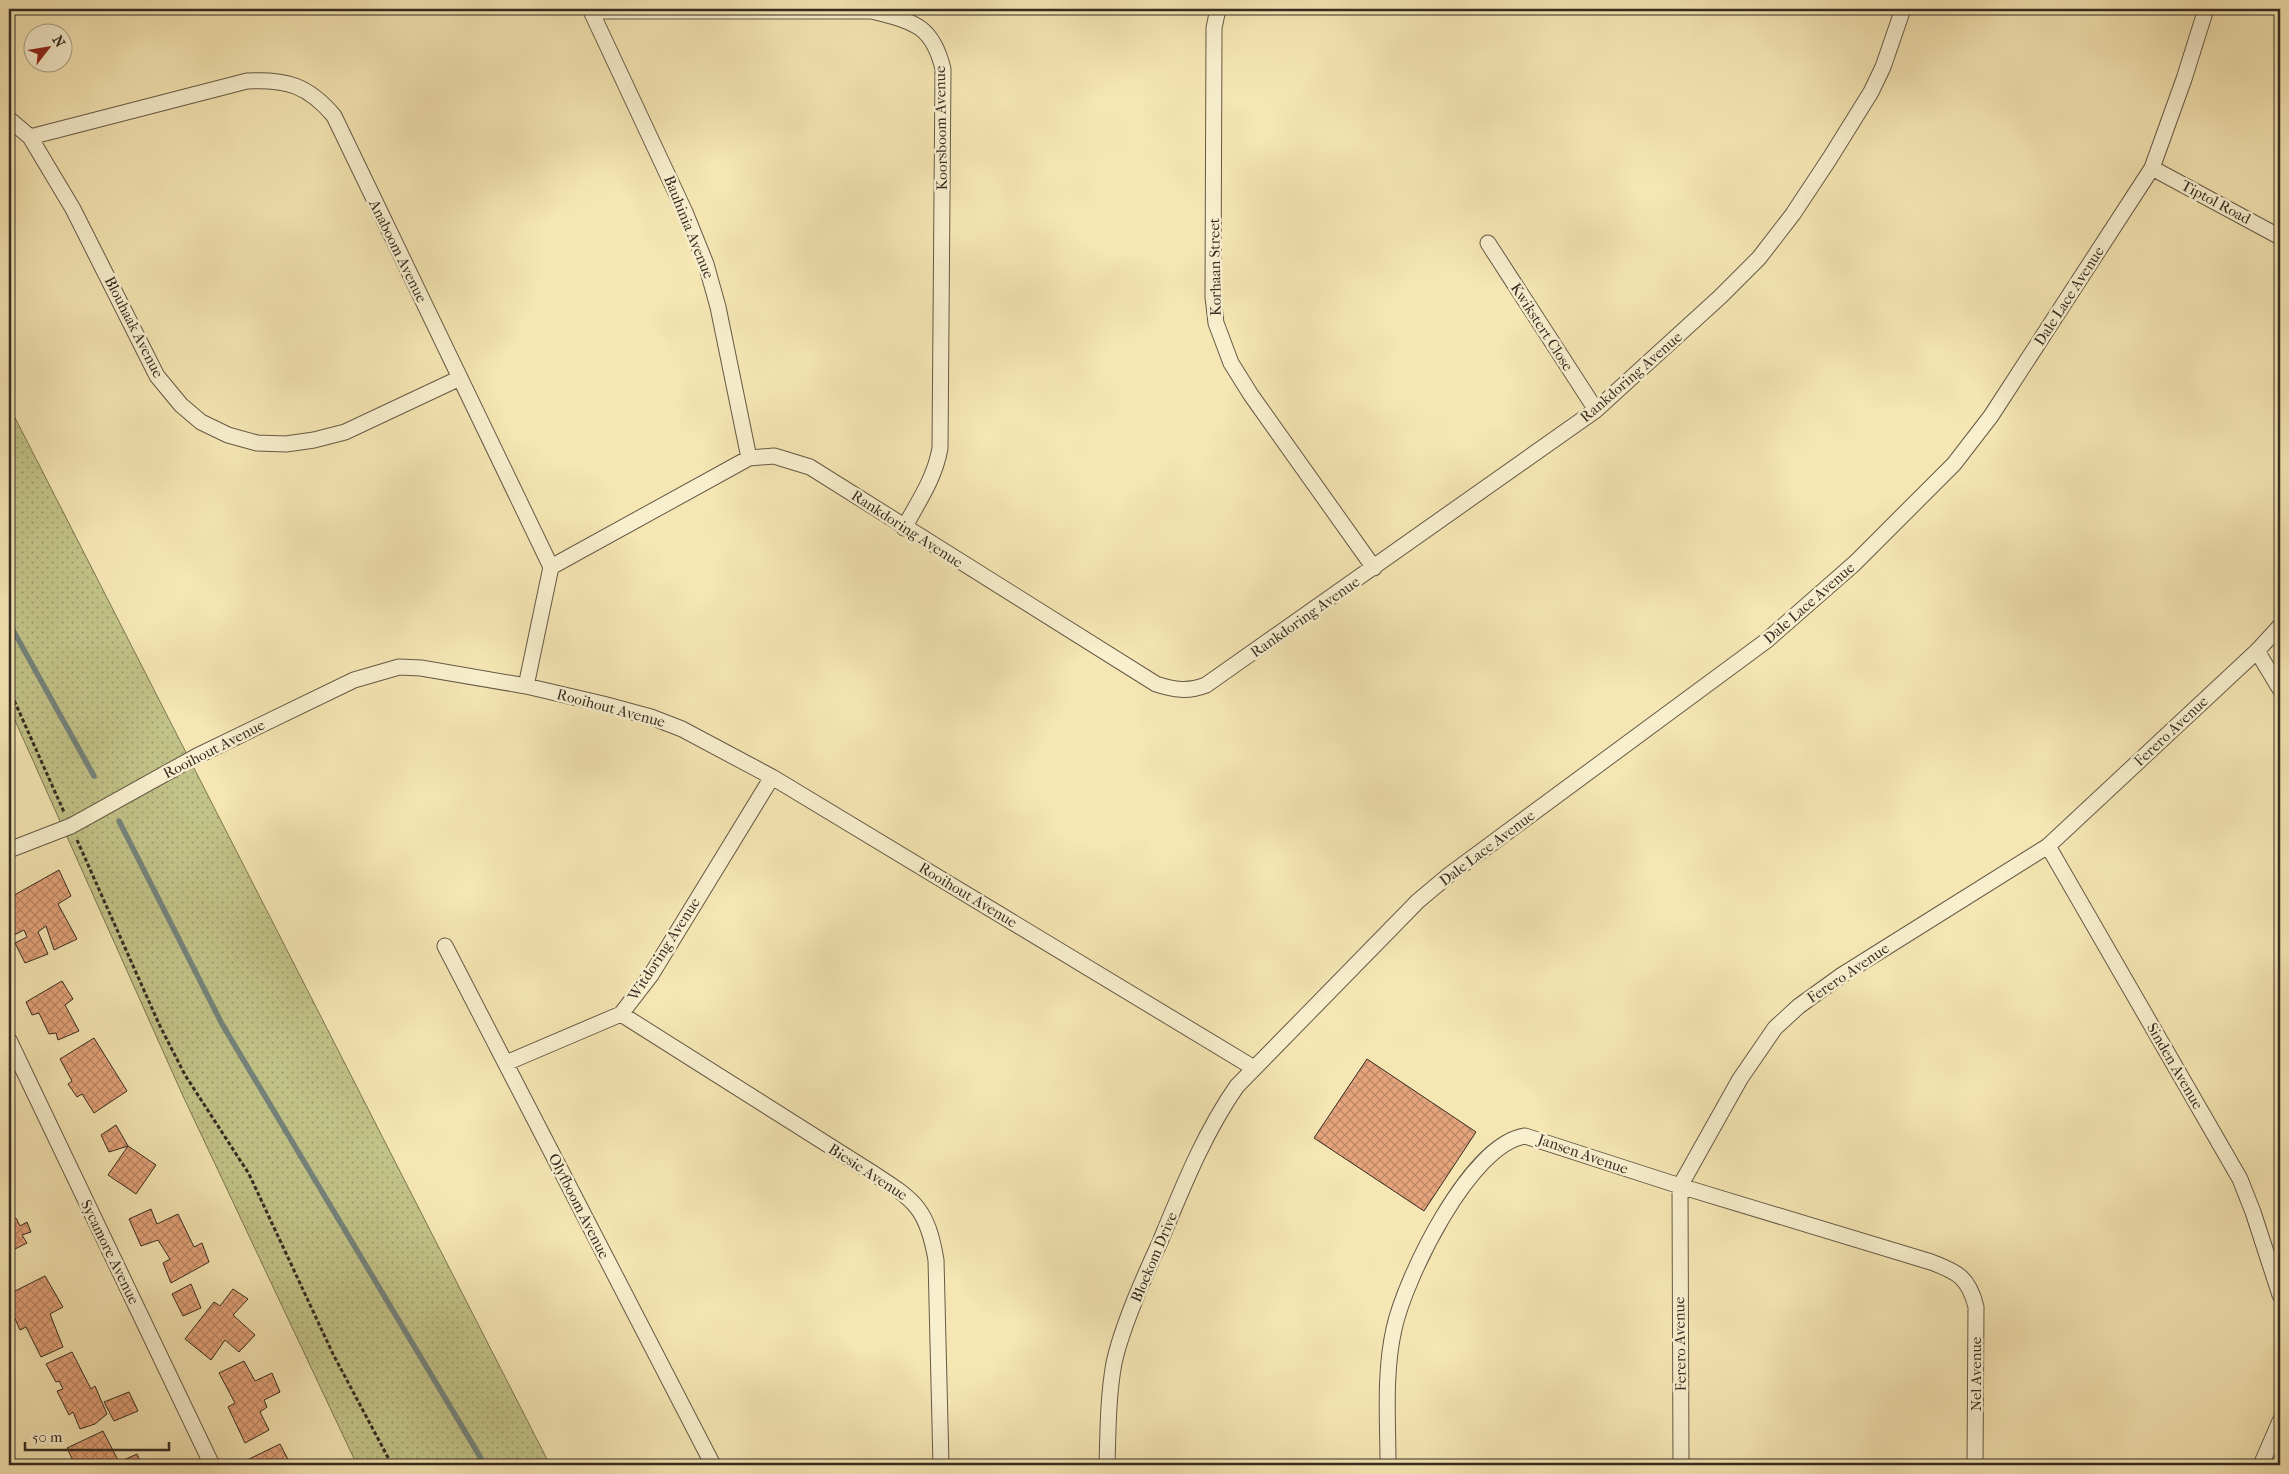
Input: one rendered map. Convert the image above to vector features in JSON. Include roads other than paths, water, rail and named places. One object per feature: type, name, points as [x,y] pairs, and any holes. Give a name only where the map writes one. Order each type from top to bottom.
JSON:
[{"type":"street","name":"Korhaan Street","points":[[1218,9],[1214,28],[1213,297],[1216,324],[1231,363],[1251,394],[1374,568]]},
{"type":"street","name":"Rankdoring Avenue","points":[[551,568],[750,458],[774,456],[810,467],[1142,677],[1156,684],[1182,690],[1194,689],[1219,677],[1596,410],[1720,297],[1759,258],[1793,214],[1871,92],[1891,48],[1903,9]]},
{"type":"street","name":"Dale Lace Avenue","points":[[1254,1068],[1418,901],[1457,869],[1766,641],[1856,563],[1927,492],[1975,440],[2152,168],[2184,79],[2206,9]]},
{"type":"street","name":"Bauhinia Avenue","points":[[590,10],[685,212],[706,264],[718,306],[750,458]]},
{"type":"street","name":"Koorsboom Avenue","points":[[590,10],[872,11],[907,20],[928,33],[938,50],[942,69],[940,448],[937,464],[930,482],[904,528]]},
{"type":"street","name":"Anaboom Avenue","points":[[30,138],[247,81],[273,80],[290,83],[307,91],[322,102],[334,116],[551,568]]},
{"type":"street","name":"Blouhaak Avenue","points":[[9,120],[30,138],[73,209],[157,376],[181,405],[201,422],[228,435],[257,443],[286,444],[314,440],[345,432],[460,378]]},
{"type":"street","name":"Tiptol Road","points":[[2152,168],[2280,237]]},
{"type":"street","name":"Kwikstert Close","points":[[1488,244],[1596,410]]},
{"type":"street","points":[[526,686],[551,568]]},
{"type":"street","name":"Ferero Avenue","points":[[1681,1465],[1680,1186],[1740,1079],[1776,1028],[1799,1006],[1842,975],[2048,846],[2257,651],[2280,626]]},
{"type":"street","points":[[2257,651],[2280,689]]},
{"type":"street","name":"Rooihout Avenue","points":[[9,850],[70,826],[196,756],[354,680],[378,672],[399,667],[421,668],[526,686],[652,717],[705,740],[772,777],[1254,1068]]},
{"type":"street","name":"Witdoring Avenue","points":[[506,1063],[621,1014],[651,975],[772,777]]},
{"type":"street","name":"Sinden Avenue","points":[[2048,846],[2240,1179],[2253,1212],[2280,1295]]},
{"type":"street","name":"Olyfboom Avenue","points":[[445,946],[713,1465]]},
{"type":"street","name":"Biesie Avenue","points":[[621,1014],[871,1172],[905,1195],[925,1218],[931,1233],[936,1260],[941,1465]]},
{"type":"street","name":"Sycamore Avenue","points":[[9,1040],[212,1465]]},
{"type":"street","name":"Bloekom Drive","points":[[1107,1465],[1109,1406],[1115,1362],[1142,1282],[1200,1152],[1224,1105],[1254,1068]]},
{"type":"street","name":"Jansen Avenue","points":[[1388,1465],[1389,1368],[1394,1329],[1409,1285],[1437,1226],[1458,1195],[1490,1156],[1513,1138],[1526,1136],[1680,1186],[1931,1262],[1960,1276],[1968,1284]]},
{"type":"street","name":"Nel Avenue","points":[[1968,1284],[1976,1307],[1976,1465]]},
{"type":"street","points":[[2261,1465],[2280,1421]]},
{"type":"waterway","points":[[9,623],[94,776]]},
{"type":"waterway","points":[[119,821],[222,1024],[485,1465]]}]
